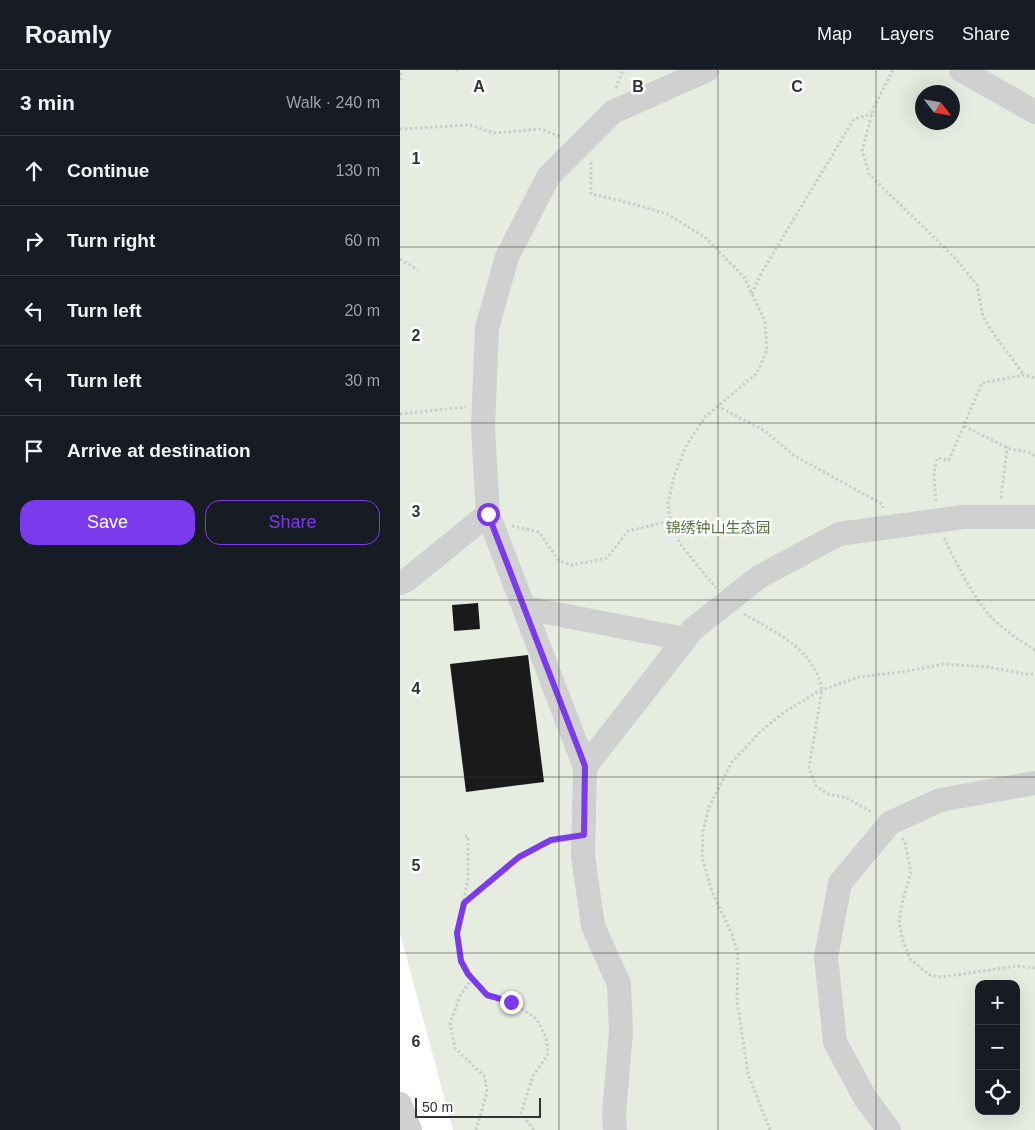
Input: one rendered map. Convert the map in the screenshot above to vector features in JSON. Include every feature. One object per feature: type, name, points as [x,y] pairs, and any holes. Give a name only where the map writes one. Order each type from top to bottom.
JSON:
[{"type":"street","points":[[616,1130],[614,1113],[621,1032],[619,984],[593,926],[583,856],[585,766],[490,518],[483,428],[487,328],[507,257],[548,177],[613,112],[707,70]]},
{"type":"street","points":[[961,70],[1035,112]]},
{"type":"street","points":[[585,766],[693,629],[759,578],[839,534],[963,517],[1035,517]]},
{"type":"street","points":[[400,583],[490,518]]},
{"type":"street","points":[[525,608],[685,639]]},
{"type":"street","points":[[889,1130],[865,1098],[835,1042],[826,957],[840,883],[890,823],[940,800],[1035,783]]},
{"type":"street","points":[[400,1104],[410,1130]]},
{"type":"path","points":[[400,80],[402,70]]},
{"type":"path","points":[[893,70],[874,107],[862,151],[870,174],[956,259],[976,285],[983,317],[1024,375]]},
{"type":"path","points":[[752,294],[759,277],[854,119],[872,114]]},
{"type":"path","points":[[400,129],[470,125],[494,133],[541,129],[580,145]]},
{"type":"path","points":[[400,259],[418,270]]},
{"type":"path","points":[[400,414],[484,405]]},
{"type":"path","points":[[717,406],[765,431],[793,455],[882,504],[891,527]]},
{"type":"path","points":[[964,426],[1007,447],[1029,452],[1035,456]]},
{"type":"path","points":[[999,517],[1007,447]]},
{"type":"path","points":[[490,518],[539,532],[559,561],[572,565],[607,558],[628,531],[670,521]]},
{"type":"path","points":[[770,1130],[748,1074],[737,1001],[738,955],[732,934],[712,892],[702,857],[703,831],[709,807],[732,762],[761,731],[782,713],[819,691],[859,677],[902,672],[944,664],[988,666],[1025,674],[1035,674]]},
{"type":"path","points":[[464,903],[519,857],[551,840],[584,835]]},
{"type":"path","points":[[465,836],[468,836],[468,878],[457,933],[461,961],[472,978],[487,995],[511,1002],[537,1019],[546,1038],[548,1054],[534,1076],[521,1113],[534,1130]]},
{"type":"path","points":[[472,978],[460,996],[450,1024],[455,1048],[485,1077],[487,1092],[476,1130]]},
{"type":"green space","name":"锦绣钟山生态园","points":[[400,70],[1035,70],[1035,1130],[453,1130],[400,933]]},
{"type":"building","points":[[478,603],[480,629],[454,631],[452,605]]},
{"type":"building","points":[[528,655],[544,782],[466,792],[450,664]]},
{"type":"route","points":[[488,514],[585,766],[584,835],[551,840],[519,857],[464,903],[457,933],[461,961],[468,974],[487,995],[511,1002]]}]
